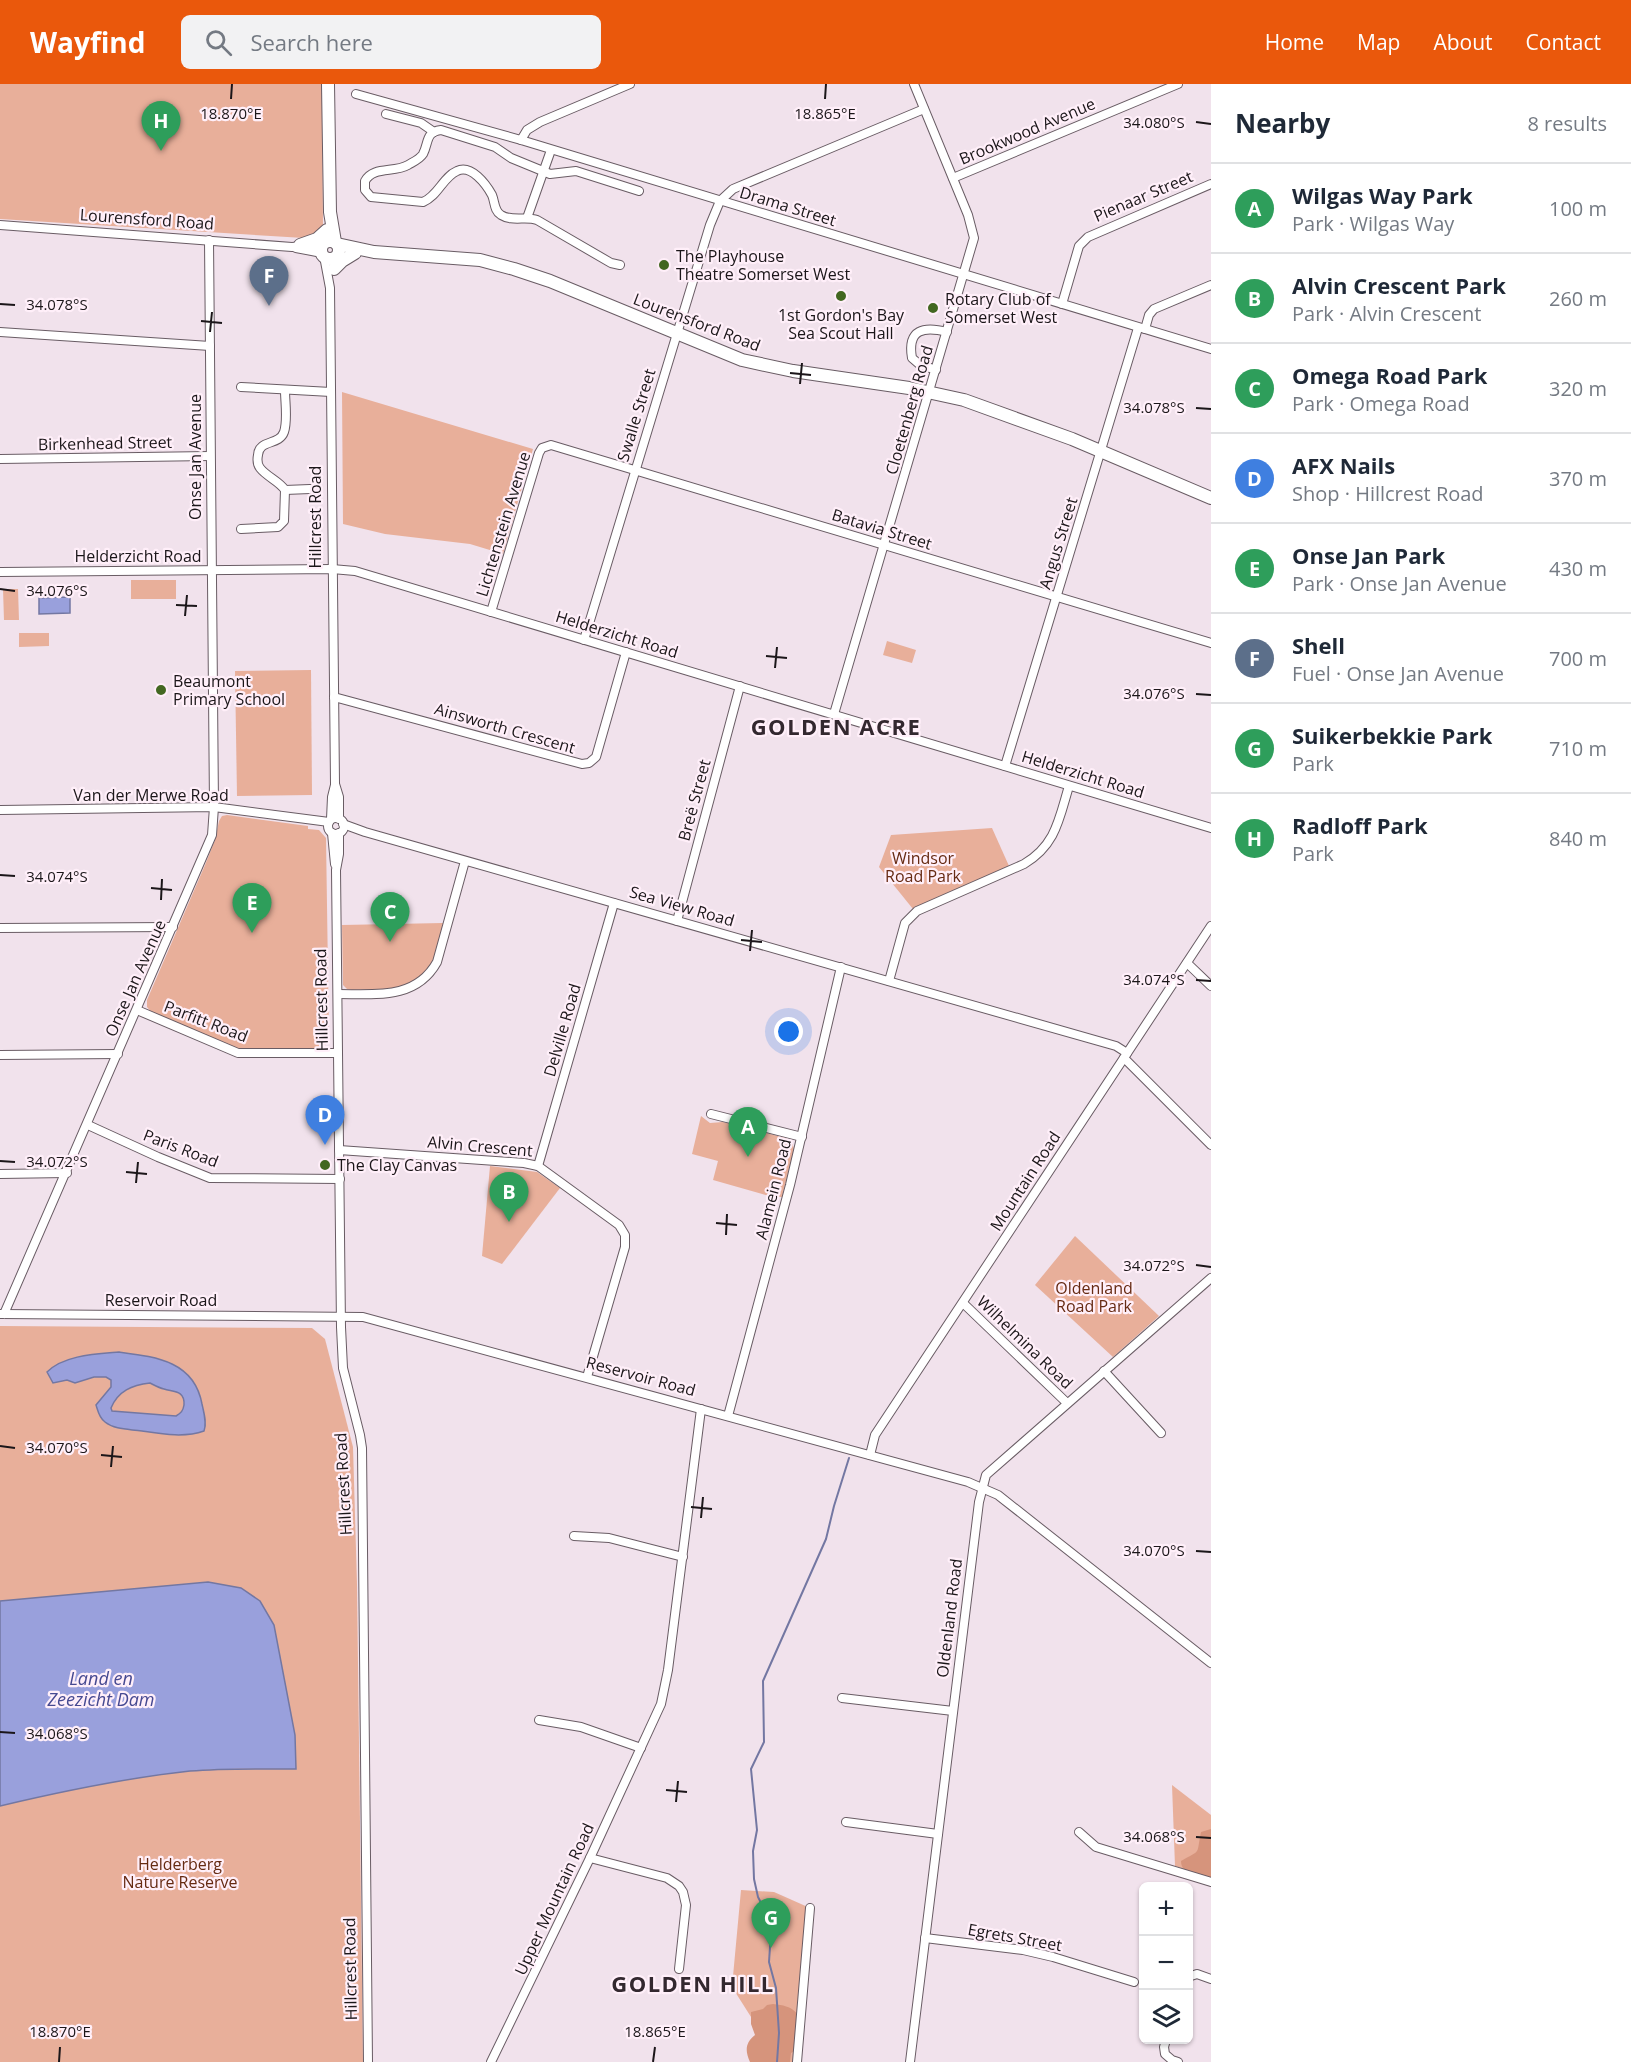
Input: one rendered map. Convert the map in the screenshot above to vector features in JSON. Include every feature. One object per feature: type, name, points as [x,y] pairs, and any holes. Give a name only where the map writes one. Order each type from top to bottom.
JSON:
[{"type":"street","name":"Hillcrest Road","points":[[328,84],[335,784],[332,797],[339,854],[336,870],[341,1316],[343,1368],[362,1448],[368,2062]]},
{"type":"street","points":[[521,140],[527,130],[540,122],[630,84]]},
{"type":"street","name":"Cloetenberg Road","points":[[834,714],[930,392],[974,234],[914,84]]},
{"type":"street","name":"Brookwood Avenue","points":[[953,178],[1178,84]]},
{"type":"street","name":"Drama Street","points":[[356,94],[521,140],[1211,349]]},
{"type":"street","points":[[720,201],[733,189],[924,109]]},
{"type":"street","points":[[386,114],[421,123],[434,132]]},
{"type":"street","points":[[620,265],[611,263],[537,220],[513,219],[499,214],[493,196],[481,179],[463,169],[454,173],[430,198],[423,202],[375,199],[365,190],[365,181],[373,172],[402,168],[418,158],[424,152],[428,137],[441,130],[488,144],[511,158],[555,175],[576,171],[639,190]]},
{"type":"street","points":[[527,218],[550,150]]},
{"type":"street","name":"Pienaar Street","points":[[1062,304],[1079,246],[1088,237],[1211,184]]},
{"type":"street","name":"Swalle Street","points":[[584,640],[710,225],[720,201]]},
{"type":"street","name":"Lourensford Road","points":[[0,225],[491,262],[550,281],[728,355],[772,368],[930,392],[979,405],[1101,451],[1211,498]]},
{"type":"street","points":[[296,246],[316,239],[330,249]]},
{"type":"street","name":"Onse Jan Avenue","points":[[2,1314],[67,1173],[212,835],[214,807],[209,240]]},
{"type":"street","name":"Hillcrest Road","points":[[330,249],[330,285]]},
{"type":"street","name":"Lourensford Road","points":[[330,249],[342,261],[355,253],[374,252]]},
{"type":"street","name":"Angus Street","points":[[1005,766],[1101,451],[1142,328],[1154,309],[1211,285]]},
{"type":"street","points":[[936,370],[919,364],[912,358],[912,339],[916,332],[924,329],[947,332]]},
{"type":"street","points":[[0,332],[210,346]]},
{"type":"street","points":[[241,387],[331,392]]},
{"type":"street","points":[[285,390],[283,435],[276,441],[263,444],[258,451],[257,459],[260,468],[285,490],[310,489]]},
{"type":"street","name":"Batavia Street","points":[[544,446],[554,446],[1211,643]]},
{"type":"street","name":"Lichtenstein Avenue","points":[[491,612],[539,453],[544,446]]},
{"type":"street","name":"Birkenhead Street","points":[[0,459],[210,456]]},
{"type":"street","points":[[241,529],[271,528],[282,525],[286,514],[285,490]]},
{"type":"street","name":"Helderzicht Road","points":[[0,572],[332,569],[356,571],[1211,828]]},
{"type":"street","name":"Ainsworth Crescent","points":[[334,697],[582,764],[596,757],[626,652]]},
{"type":"street","name":"Breë Street","points":[[676,921],[740,686]]},
{"type":"street","points":[[889,981],[907,919],[917,911],[1024,864],[1039,854],[1054,834],[1069,786]]},
{"type":"street","name":"Van der Merwe Road","points":[[0,810],[214,807],[336,826]]},
{"type":"street","name":"Sea View Road","points":[[336,826],[365,832],[1116,1046],[1211,1144]]},
{"type":"street","points":[[338,994],[394,993],[410,989],[429,975],[437,962],[465,861]]},
{"type":"street","name":"Delville Road","points":[[538,1166],[614,903]]},
{"type":"street","name":"Mountain Road","points":[[870,1455],[875,1436],[1211,926]]},
{"type":"street","points":[[0,928],[173,927]]},
{"type":"street","points":[[1187,963],[1211,986]]},
{"type":"street","name":"Alamein Road","points":[[728,1416],[786,1202],[842,967]]},
{"type":"street","name":"Parfitt Road","points":[[137,1010],[238,1053],[338,1053]]},
{"type":"street","points":[[0,1055],[118,1054]]},
{"type":"street","points":[[711,1114],[801,1137]]},
{"type":"street","name":"Paris Road","points":[[88,1125],[210,1178],[340,1179]]},
{"type":"street","name":"Alvin Crescent","points":[[339,1150],[524,1163],[538,1166],[619,1224],[626,1235],[625,1247],[587,1377]]},
{"type":"street","points":[[0,1174],[67,1173]]},
{"type":"street","name":"Oldenland Road","points":[[909,2062],[979,1502],[986,1475],[1211,1278]]},
{"type":"street","name":"Wilhelmina Road","points":[[963,1303],[1067,1403]]},
{"type":"street","name":"Reservoir Road","points":[[2,1314],[363,1317],[968,1482],[998,1495],[1211,1663]]},
{"type":"street","points":[[1104,1371],[1161,1433]]},
{"type":"street","name":"Upper Mountain Road","points":[[491,2062],[590,1858],[664,1694],[701,1409]]},
{"type":"street","points":[[574,1536],[609,1539],[683,1557]]},
{"type":"street","points":[[842,1698],[953,1711]]},
{"type":"street","points":[[539,1720],[580,1727],[641,1748]]},
{"type":"street","points":[[846,1822],[938,1834]]},
{"type":"street","points":[[1079,1832],[1096,1847],[1211,1882]]},
{"type":"street","points":[[590,1858],[667,1878],[679,1886],[686,1905],[679,1969]]},
{"type":"street","points":[[797,2062],[810,1908]]},
{"type":"street","name":"Egrets Street","points":[[925,1938],[1023,1950],[1134,1982]]},
{"type":"street","points":[[1193,1975],[1197,1974],[1211,1978]]},
{"type":"street","points":[[1165,2044],[1165,2054],[1178,2062]]},
{"type":"green space","points":[[0,84],[322,84],[323,228],[321,232],[304,238],[0,219]]},
{"type":"green space","points":[[342,392],[533,449],[503,554],[470,544],[385,534],[343,524]]},
{"type":"green space","points":[[131,580],[176,580],[176,599],[131,599]]},
{"type":"green space","points":[[3,589],[18,589],[19,620],[4,620]]},
{"type":"green space","points":[[19,633],[49,633],[49,646],[19,647]]},
{"type":"green space","points":[[887,641],[916,650],[912,663],[883,655]]},
{"type":"green space","points":[[311,670],[312,795],[237,796],[235,671]]},
{"type":"green space","points":[[222,816],[308,826],[308,829],[319,830],[326,838],[329,1040],[318,1049],[239,1049],[152,1013],[147,1007],[147,1000],[215,840],[219,821]]},
{"type":"green space","name":"Windsor Road Park","points":[[992,828],[1009,866],[913,909],[879,867],[891,835]]},
{"type":"green space","points":[[443,923],[434,959],[420,978],[388,989],[352,990],[343,985],[342,925]]},
{"type":"green space","points":[[701,1116],[710,1123],[723,1122],[786,1138],[792,1142],[794,1149],[782,1197],[773,1197],[713,1180],[718,1161],[692,1154]]},
{"type":"green space","points":[[490,1166],[537,1172],[560,1188],[502,1264],[482,1256]]},
{"type":"green space","name":"Oldenland Road Park","points":[[1075,1236],[1159,1316],[1113,1357],[1035,1285]]},
{"type":"green space","name":"Helderberg Nature Reserve","points":[[0,1326],[312,1328],[325,1339],[353,1447],[363,2062],[0,2062]]},
{"type":"green space","points":[[1172,1785],[1211,1815],[1211,1877],[1175,1866]]},
{"type":"green space","points":[[741,1890],[774,1892],[810,1908],[796,2062],[755,2062],[758,2028],[732,1987]]},
{"type":"shaded area","points":[[1211,1829],[1211,1879],[1187,1872],[1181,1861],[1197,1851],[1201,1832]]},
{"type":"shaded area","points":[[773,2004],[792,2009],[799,2018],[796,2050],[791,2053],[790,2062],[750,2062],[747,2047],[755,2035],[751,2024],[751,2012]]},
{"type":"water","points":[[70,597],[70,613],[39,614],[39,598]]},
{"type":"water","points":[[119,1352],[159,1359],[182,1370],[191,1378],[202,1404],[205,1418],[204,1431],[173,1435],[113,1426],[101,1418],[96,1405],[111,1387],[111,1380],[106,1377],[94,1377],[75,1383],[67,1380],[53,1383],[47,1372],[54,1366],[71,1359]],"holes":[[[150,1383],[180,1394],[184,1400],[180,1413],[176,1416],[112,1411],[114,1402],[126,1390]]]},
{"type":"water","name":"Land en Zeezicht Dam","points":[[208,1582],[241,1588],[260,1601],[274,1625],[295,1735],[296,1769],[216,1769],[142,1777],[0,1806],[0,1601]]},
{"type":"waterway","points":[[777,2062],[779,2033],[776,1988],[769,1962],[771,1932],[768,1916],[758,1897],[754,1879],[753,1851],[757,1830],[751,1769],[764,1742],[763,1681],[826,1539],[849,1458]]},
{"type":"place","name":"Radloff Park","points":[[161,151]]},
{"type":"place","name":"The Playhouse Theatre Somerset West","points":[[664,265]]},
{"type":"place","name":"1st Gordon's Bay Sea Scout Hall","points":[[841,296]]},
{"type":"place","name":"Shell","points":[[269,306]]},
{"type":"place","name":"Rotary Club of Somerset West","points":[[933,308]]},
{"type":"place","name":"Beaumont Primary School","points":[[161,690]]},
{"type":"place","name":"Onse Jan Park","points":[[252,933]]},
{"type":"place","name":"Omega Road Park","points":[[390,942]]},
{"type":"place","name":"AFX Nails","points":[[325,1145]]},
{"type":"place","name":"Wilgas Way Park","points":[[748,1157]]},
{"type":"place","name":"The Clay Canvas","points":[[325,1165]]},
{"type":"place","name":"Alvin Crescent Park","points":[[509,1222]]},
{"type":"place","name":"Suikerbekkie Park","points":[[771,1948]]},
{"type":"district","name":"GOLDEN ACRE","points":[[836,726]]},
{"type":"district","name":"GOLDEN HILL","points":[[693,1983]]}]
